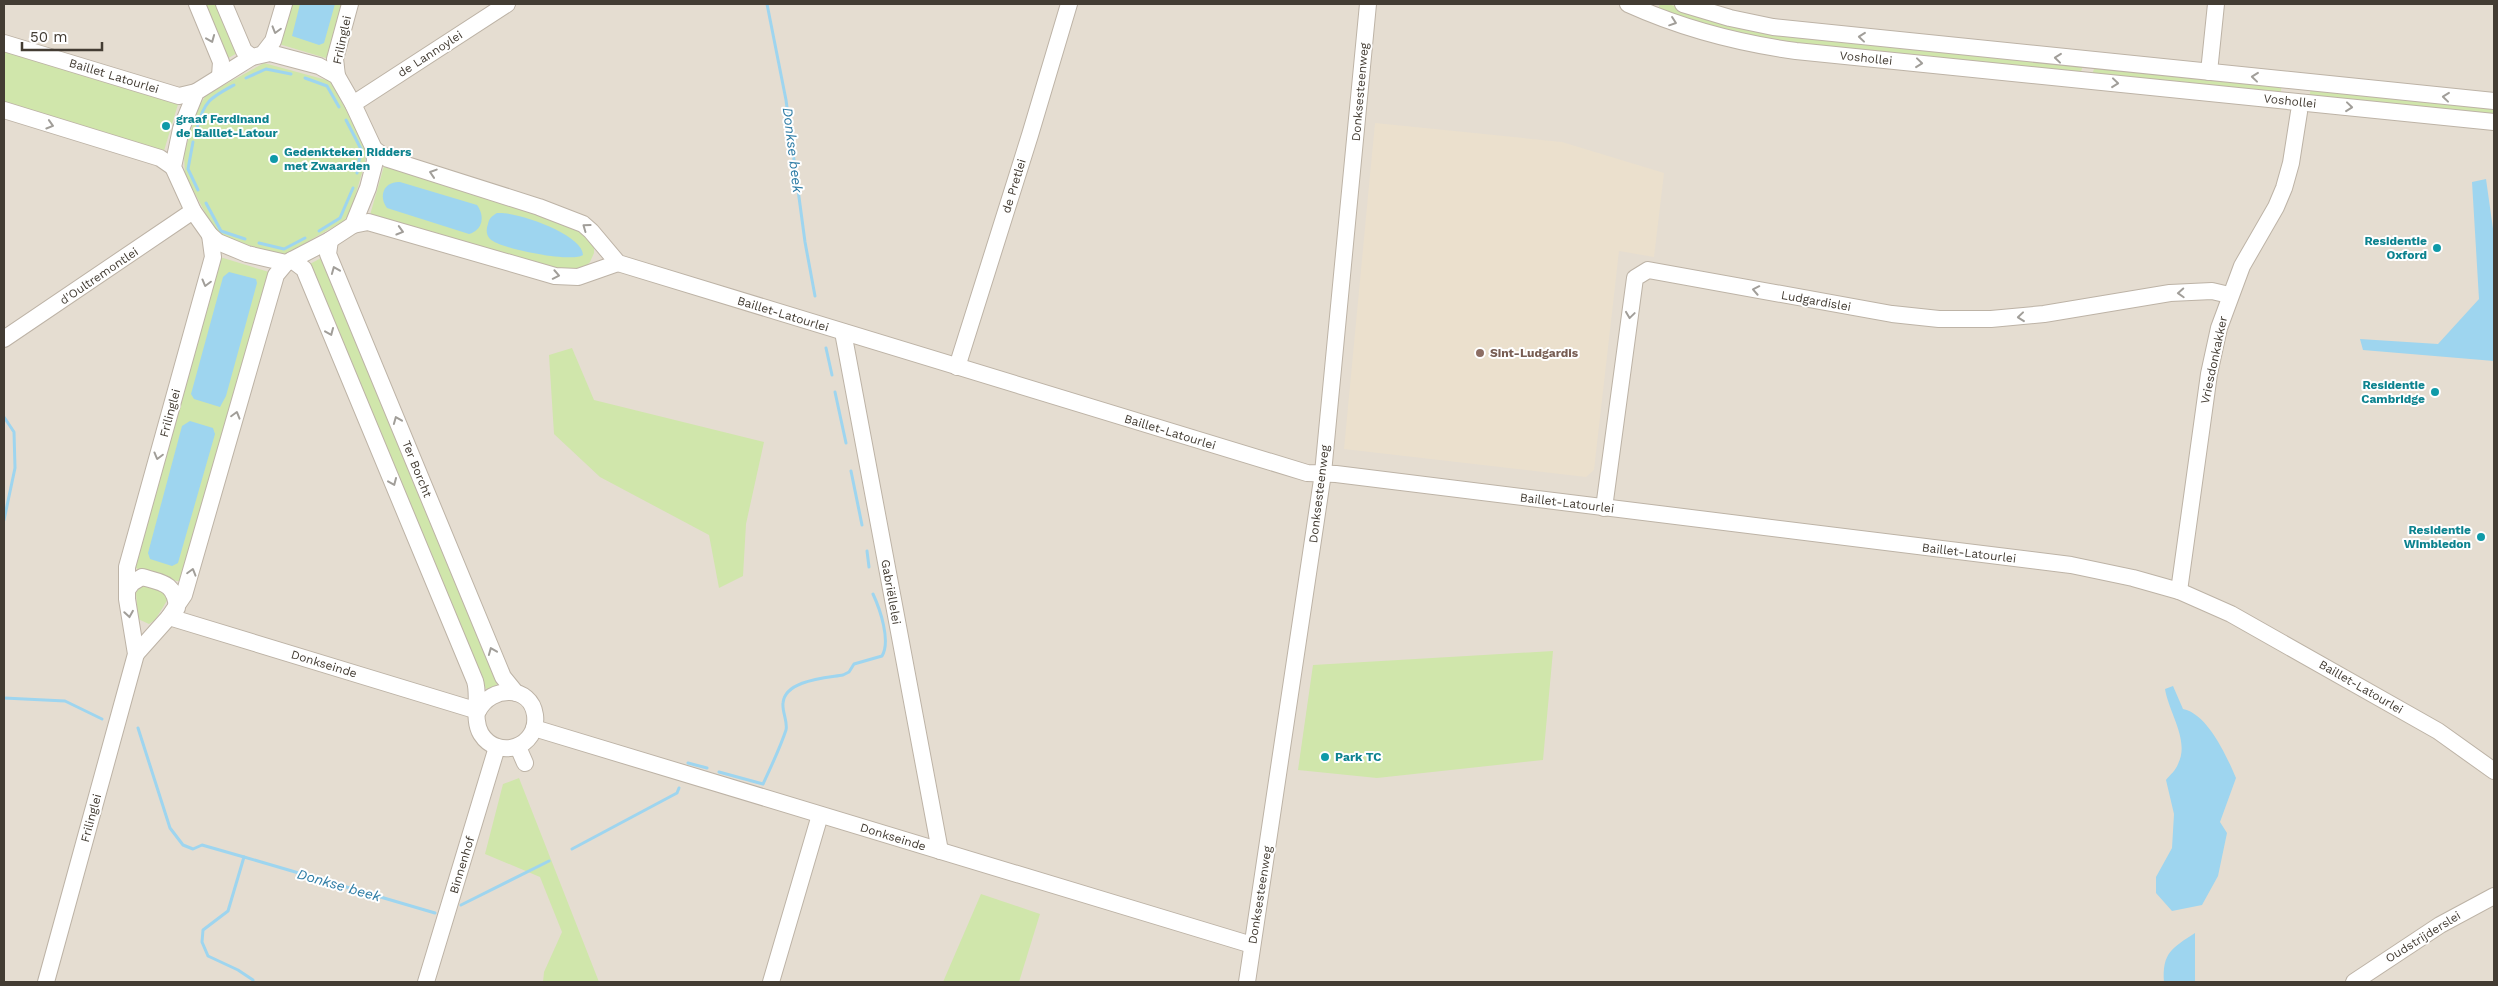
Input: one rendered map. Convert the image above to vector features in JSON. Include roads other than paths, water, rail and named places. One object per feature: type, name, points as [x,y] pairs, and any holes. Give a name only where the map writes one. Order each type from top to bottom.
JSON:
[{"type":"street","points":[[196,4],[221,62],[220,76]]},
{"type":"street","points":[[224,4],[244,51],[257,55]]},
{"type":"street","points":[[173,167],[181,130],[196,92],[257,55],[273,41],[284,4]]},
{"type":"street","name":"Frilinglei","points":[[350,4],[335,59],[337,76],[353,104],[374,149]]},
{"type":"street","name":"de Lannoylei","points":[[353,104],[507,4]]},
{"type":"street","name":"de Pretlei","points":[[957,367],[1030,135],[1068,4]]},
{"type":"street","name":"Donksesteenweg","points":[[1246,982],[1323,473],[1368,4]]},
{"type":"street","name":"Voshollei","points":[[1628,4],[1652,9],[1728,38],[1766,46],[2494,122]]},
{"type":"street","name":"Voshollei","points":[[1683,4],[1730,18],[1773,27],[2088,61],[2494,101]]},
{"type":"street","points":[[2209,72],[2216,4]]},
{"type":"street","name":"Baillet Latourlei","points":[[4,43],[179,96],[196,92]]},
{"type":"street","name":"Frilinglei","points":[[257,55],[276,54],[319,66],[337,76]]},
{"type":"street","points":[[2086,80],[2088,61]]},
{"type":"street","points":[[4,110],[160,158],[173,167],[193,211],[210,235],[218,242],[247,254],[289,261],[304,269],[475,681],[478,690],[478,711],[479,730],[487,741],[505,749],[518,747],[525,742],[534,728],[534,711],[525,699],[516,693],[505,690],[497,693],[485,700],[478,711]]},
{"type":"street","name":"Vriesdonkakker","points":[[2179,592],[2209,374],[2219,328],[2229,295],[2242,266],[2276,207],[2284,188],[2291,163],[2299,112]]},
{"type":"street","points":[[353,225],[368,188],[375,160],[374,149]]},
{"type":"street","points":[[289,261],[330,240],[353,225],[368,222],[529,269],[568,278],[578,277],[618,263],[592,231],[583,224],[539,207],[388,159],[374,149]]},
{"type":"street","name":"d'Oultremontlei","points":[[4,339],[193,211]]},
{"type":"street","name":"Frilinglei","points":[[46,982],[136,654],[127,590],[127,567],[213,257],[210,235]]},
{"type":"street","name":"Ter Borcht","points":[[330,240],[328,254],[503,677],[516,693]]},
{"type":"street","name":"Frilinglei","points":[[136,654],[173,612],[190,581],[276,275],[289,261]]},
{"type":"street","name":"Baillet-Latourlei","points":[[618,263],[1307,473],[1323,473],[2071,566],[2133,578],[2179,592],[2230,614],[2283,642],[2438,731],[2494,771]]},
{"type":"street","name":"Ludgardislei","points":[[1604,508],[1635,278],[1648,270],[1892,314],[1939,320],[1991,320],[2044,314],[2170,293],[2212,291],[2229,295]]},
{"type":"street","name":"Gabriëllelei","points":[[843,332],[940,851]]},
{"type":"street","points":[[127,590],[132,583],[142,577],[166,584],[174,590],[173,612]]},
{"type":"street","name":"Donkseinde","points":[[173,612],[478,711]]},
{"type":"street","name":"Donkseinde","points":[[534,728],[1252,945]]},
{"type":"street","name":"Binnenhof","points":[[426,982],[497,747]]},
{"type":"street","points":[[518,747],[525,763]]},
{"type":"street","points":[[771,982],[820,816]]},
{"type":"street","name":"Oudstrijderslei","points":[[2354,982],[2440,925],[2494,896]]},
{"type":"water","points":[[300,4],[335,4],[324,43],[319,45],[292,36]]},
{"type":"water","points":[[2486,179],[2494,236],[2494,361],[2363,350],[2360,339],[2438,344],[2479,299],[2472,182]]},
{"type":"water","points":[[394,182],[400,182],[477,205],[482,218],[480,226],[469,234],[387,208],[383,199],[384,190]]},
{"type":"water","points":[[497,213],[506,213],[547,225],[572,239],[580,247],[583,255],[566,257],[536,254],[496,243],[490,239],[487,230],[488,222]]},
{"type":"water","points":[[229,272],[256,279],[257,283],[226,396],[220,407],[194,399],[191,394],[223,277]]},
{"type":"water","points":[[190,421],[213,428],[215,434],[178,563],[172,566],[150,559],[148,553],[182,426]]},
{"type":"water","points":[[2173,686],[2183,709],[2201,719],[2216,738],[2236,778],[2220,822],[2227,833],[2218,876],[2202,905],[2172,911],[2156,893],[2156,877],[2172,848],[2174,814],[2166,780],[2178,764],[2182,746],[2178,727],[2165,689]]},
{"type":"water","points":[[2195,933],[2195,982],[2164,982],[2165,964],[2170,952]]},
{"type":"waterway","name":"Donkse beek","points":[[767,4],[786,100],[805,242],[815,296]]},
{"type":"waterway","points":[[246,78],[266,69],[291,74]]},
{"type":"waterway","points":[[305,78],[327,86],[339,107]]},
{"type":"waterway","points":[[197,128],[202,112],[209,101],[234,85]]},
{"type":"waterway","points":[[346,120],[361,149],[357,173]]},
{"type":"waterway","points":[[193,142],[188,169],[198,190]]},
{"type":"waterway","points":[[319,231],[340,218],[353,188]]},
{"type":"waterway","points":[[206,203],[221,231],[245,239]]},
{"type":"waterway","points":[[259,243],[284,249],[305,238]]},
{"type":"waterway","name":"Donkse beek","points":[[826,348],[832,375]]},
{"type":"waterway","name":"Donkse beek","points":[[835,392],[846,443]]},
{"type":"waterway","points":[[4,417],[14,432],[15,468],[4,520]]},
{"type":"waterway","name":"Donkse beek","points":[[851,471],[862,525]]},
{"type":"waterway","name":"Donkse beek","points":[[867,551],[869,567]]},
{"type":"waterway","name":"Donkse beek","points":[[719,772],[763,784],[786,730],[783,710],[785,695],[798,685],[817,679],[843,675],[849,672],[854,664],[882,656],[885,634],[879,608],[873,594]]},
{"type":"waterway","points":[[4,698],[65,701],[102,719]]},
{"type":"waterway","points":[[138,728],[170,828],[183,845],[193,849],[202,845],[244,857],[228,911],[203,930],[202,942],[208,956],[238,970],[253,980],[253,982]]},
{"type":"waterway","name":"Donkse beek","points":[[688,763],[707,768]]},
{"type":"waterway","name":"Donkse beek","points":[[572,849],[677,793],[679,788]]},
{"type":"waterway","name":"Donkse beek","points":[[244,857],[435,913]]},
{"type":"waterway","name":"Donkse beek","points":[[461,905],[549,861]]},
{"type":"place","name":"graaf Ferdinand de Baillet-Latour","points":[[166,126]]},
{"type":"place","name":"Gedenkteken Ridders met Zwaarden","points":[[274,159]]},
{"type":"place","name":"Residentie Oxford","points":[[2437,248]]},
{"type":"place","name":"Sint-Ludgardis","points":[[1480,353]]},
{"type":"place","name":"Residentie Cambridge","points":[[2435,392]]},
{"type":"place","name":"Residentie Wimbledon","points":[[2481,537]]},
{"type":"place","name":"Park TC","points":[[1325,757]]}]
